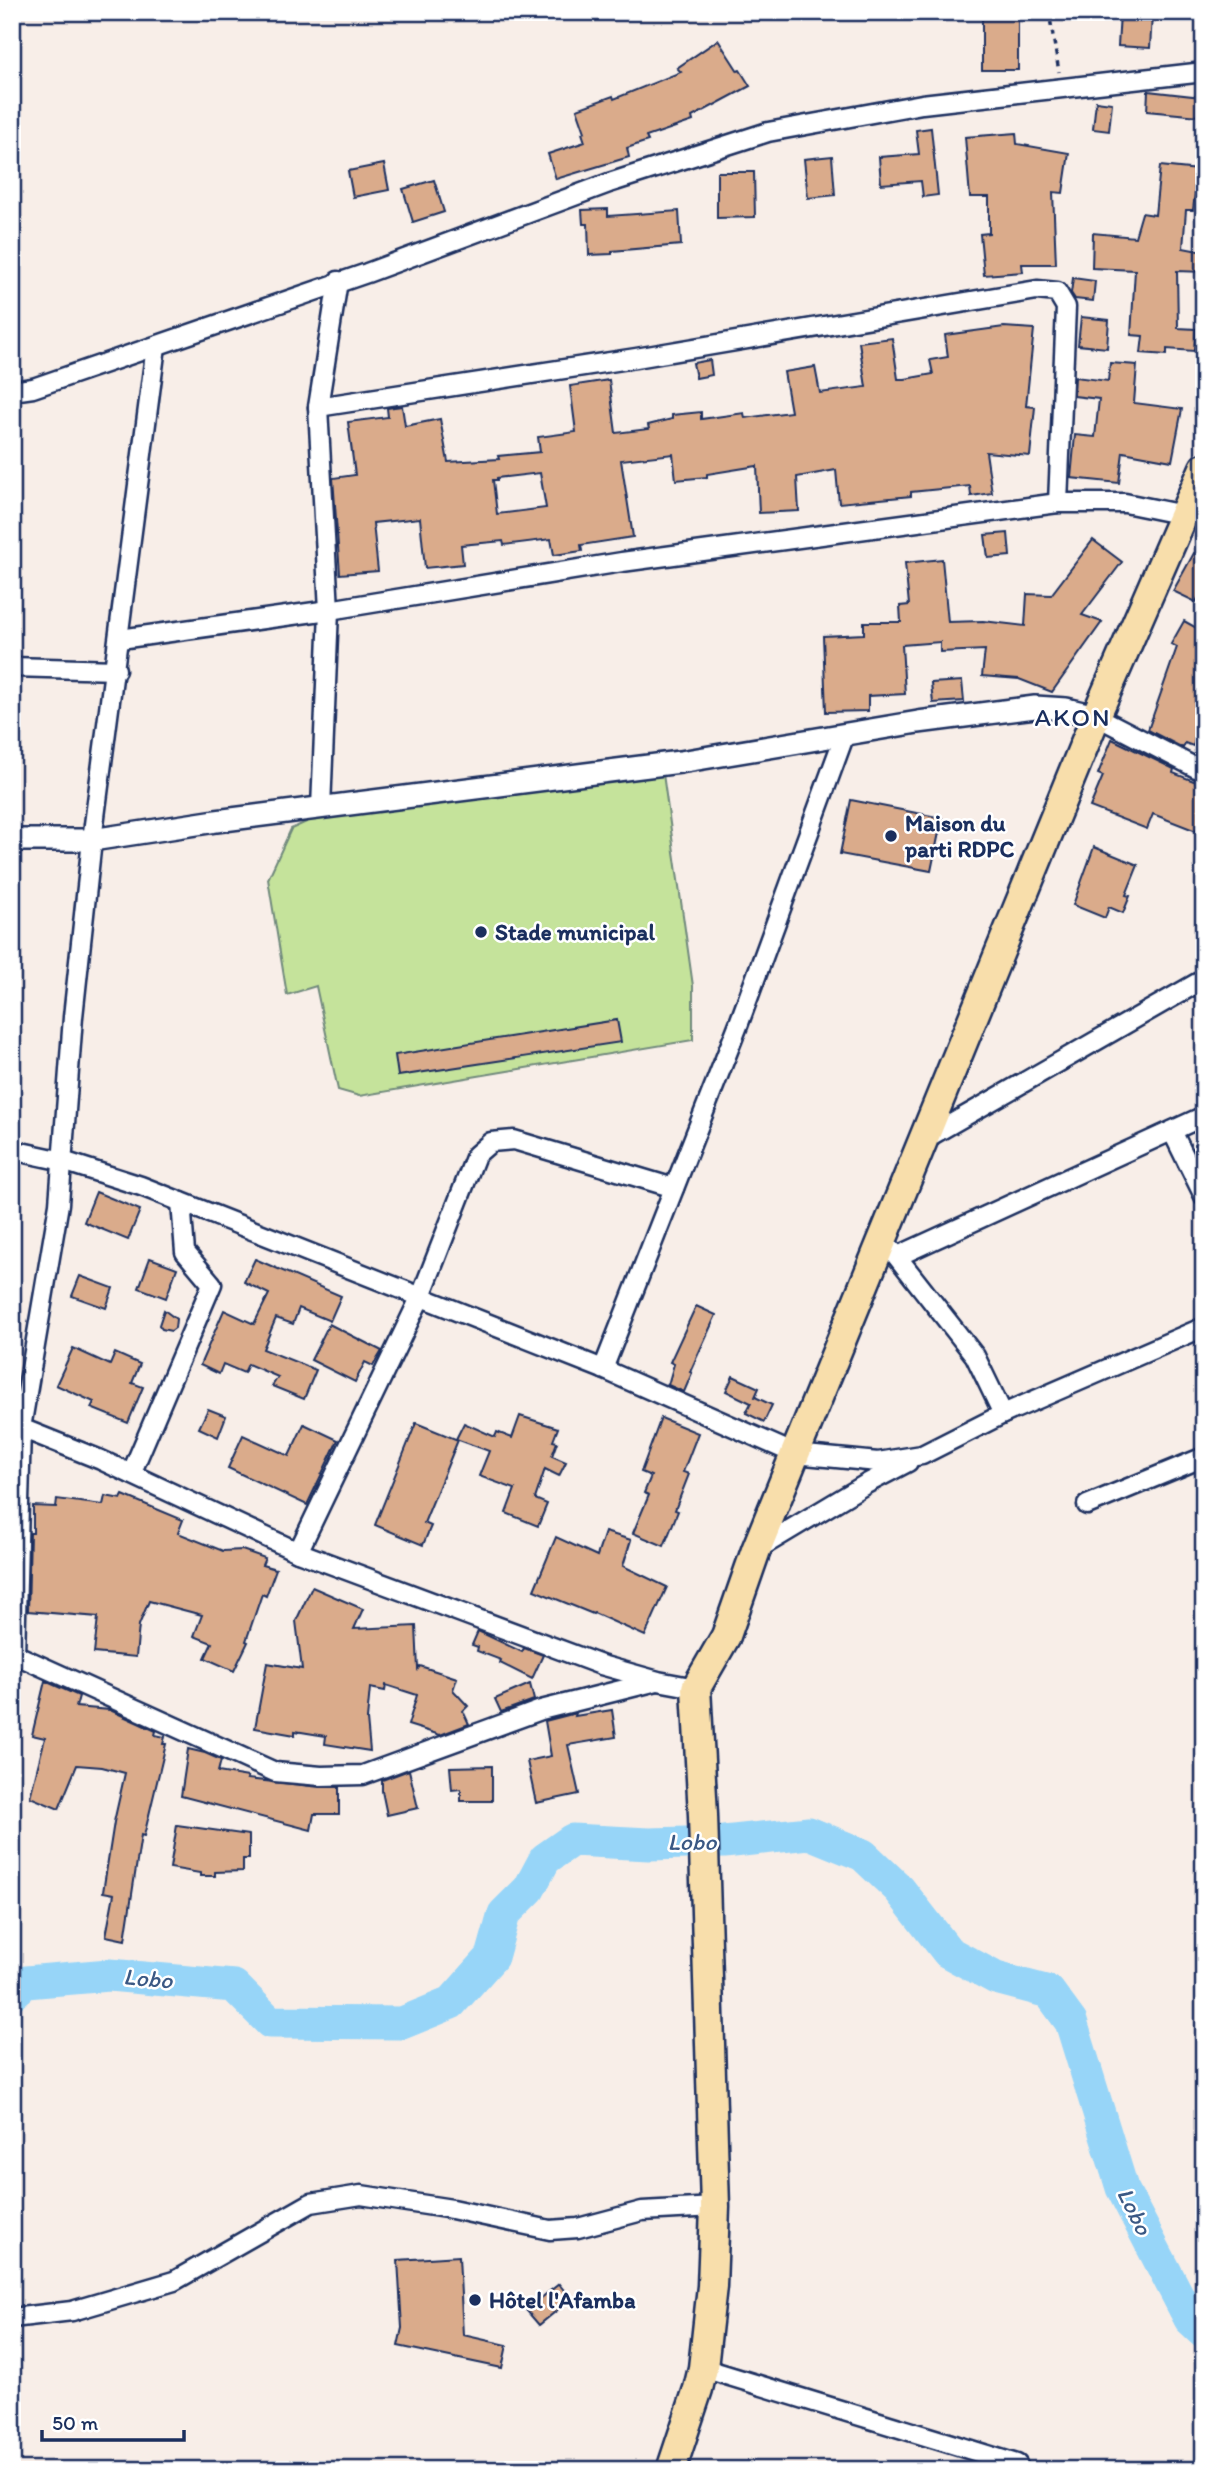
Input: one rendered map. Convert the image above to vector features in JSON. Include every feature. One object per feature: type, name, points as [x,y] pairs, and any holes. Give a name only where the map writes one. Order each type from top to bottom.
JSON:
[{"type":"highway","points":[[671,2470],[703,2368],[712,2286],[715,2207],[703,1815],[696,1688],[726,1636],[795,1454],[891,1249],[925,1139],[1096,716],[1204,468]]},
{"type":"street","points":[[12,391],[33,388],[156,346],[367,273],[610,183],[768,132],[922,104],[1204,72]]},
{"type":"street","points":[[321,808],[329,610],[318,407],[338,281]]},
{"type":"street","points":[[318,407],[649,356],[1037,290],[1056,292],[1066,307],[1058,503]]},
{"type":"street","points":[[156,346],[92,840],[73,1017],[60,1204],[17,1427],[14,1654],[275,1772],[321,1776],[363,1775],[541,1710],[658,1681]]},
{"type":"street","points":[[120,639],[329,610],[622,562],[1058,503],[1125,503],[1184,515]]},
{"type":"street","points":[[12,667],[116,670]]},
{"type":"street","points":[[12,840],[92,840],[680,762],[845,734],[1035,707],[1066,709],[1096,716],[1204,772]]},
{"type":"street","points":[[603,1368],[739,1023],[845,734]]},
{"type":"street","points":[[925,1139],[1204,979]]},
{"type":"street","points":[[1003,1414],[975,1356],[891,1249],[1204,1116]]},
{"type":"street","points":[[1172,1131],[1204,1196]]},
{"type":"street","points":[[298,1552],[421,1296],[475,1155],[491,1142],[514,1140],[674,1188]]},
{"type":"street","points":[[12,1150],[63,1161],[181,1202],[603,1368],[795,1454],[878,1462],[922,1455]]},
{"type":"street","points":[[131,1474],[212,1284],[185,1252],[181,1202]]},
{"type":"street","points":[[757,1550],[866,1484],[1003,1414],[1204,1327]]},
{"type":"street","points":[[17,1427],[131,1474],[298,1552],[601,1665],[658,1681],[696,1688]]},
{"type":"street","points":[[1087,1506],[1204,1457]]},
{"type":"street","points":[[12,2318],[72,2311],[174,2281],[311,2203],[361,2195],[452,2209],[550,2230],[578,2228],[642,2211],[715,2207]]},
{"type":"street","points":[[703,2368],[1017,2464],[1020,2470]]},
{"type":"path","points":[[1049,12],[1061,88]]},
{"type":"green space","name":"Stade municipal","points":[[663,774],[693,986],[693,1040],[359,1096],[338,1090],[316,986],[287,995],[268,879],[291,829],[326,813]]},
{"type":"building","points":[[1120,14],[1152,15],[1150,48],[1118,46]]},
{"type":"building","points":[[982,16],[1018,16],[1018,70],[982,70]]},
{"type":"building","points":[[718,40],[750,86],[692,117],[693,121],[646,137],[648,141],[627,148],[629,157],[556,179],[548,154],[585,142],[582,133],[585,132],[577,109],[613,96],[614,99],[681,72],[677,68]]},
{"type":"building","points":[[1148,91],[1201,97],[1199,116],[1147,111]]},
{"type":"building","points":[[1096,101],[1112,103],[1109,131],[1093,129]]},
{"type":"building","points":[[931,128],[938,195],[923,197],[921,181],[881,184],[879,157],[919,154],[916,130]]},
{"type":"building","points":[[1016,133],[1017,144],[1069,153],[1063,193],[1053,192],[1056,264],[1022,264],[1023,272],[984,275],[980,234],[989,233],[989,197],[970,197],[965,137]]},
{"type":"building","points":[[832,156],[835,195],[808,198],[804,159]]},
{"type":"building","points":[[384,164],[389,190],[353,197],[348,171]]},
{"type":"building","points":[[1160,166],[1198,170],[1193,210],[1186,210],[1183,248],[1204,252],[1204,272],[1177,271],[1178,328],[1196,329],[1194,351],[1167,349],[1167,355],[1141,353],[1143,336],[1131,335],[1135,270],[1092,268],[1093,233],[1135,237],[1142,213],[1155,215]]},
{"type":"building","points":[[717,172],[754,172],[755,217],[717,218]]},
{"type":"building","points":[[434,180],[444,212],[413,222],[403,189]]},
{"type":"building","points":[[608,209],[608,216],[679,211],[681,245],[589,255],[588,224],[583,224],[582,210]]},
{"type":"building","points":[[1073,278],[1095,281],[1093,301],[1075,299],[1071,293]]},
{"type":"building","points":[[1081,317],[1109,320],[1107,348],[1078,345]]},
{"type":"building","points":[[1004,327],[1034,329],[1026,406],[1035,407],[1030,456],[986,452],[992,493],[971,496],[970,486],[911,492],[911,496],[839,503],[836,470],[797,477],[799,511],[759,513],[757,466],[707,474],[707,477],[676,480],[673,454],[621,460],[633,537],[581,545],[582,551],[554,555],[551,539],[504,545],[503,541],[461,545],[463,564],[425,568],[420,518],[373,523],[378,571],[340,574],[333,478],[355,475],[348,422],[388,417],[387,408],[402,406],[405,426],[440,419],[448,462],[499,459],[498,456],[540,452],[538,437],[576,432],[570,386],[609,380],[616,433],[649,429],[648,425],[672,419],[672,415],[701,412],[701,419],[744,413],[745,418],[791,412],[784,372],[815,367],[820,393],[866,387],[859,342],[892,338],[898,379],[933,374],[930,360],[948,357],[945,335]],"holes":[[[540,473],[546,508],[497,514],[493,480]]]},
{"type":"building","points":[[710,360],[712,375],[696,378],[693,363]]},
{"type":"building","points":[[1110,363],[1137,365],[1134,403],[1182,409],[1172,461],[1123,452],[1119,483],[1071,478],[1075,435],[1095,437],[1099,399],[1074,396],[1075,377],[1108,381]]},
{"type":"building","points":[[1008,533],[1010,556],[988,558],[985,535]]},
{"type":"building","points":[[1093,540],[1122,562],[1082,615],[1102,622],[1052,692],[1019,679],[982,676],[985,650],[940,652],[940,642],[902,645],[905,694],[868,696],[868,711],[826,712],[823,636],[864,634],[864,622],[901,622],[900,606],[909,605],[905,563],[942,559],[948,622],[983,621],[1025,626],[1027,594],[1051,595]]},
{"type":"building","points":[[1194,553],[1204,558],[1204,587],[1196,602],[1173,591]]},
{"type":"building","points":[[1184,621],[1204,632],[1204,646],[1197,658],[1204,660],[1204,715],[1193,746],[1185,743],[1183,748],[1148,730],[1177,647],[1171,644]]},
{"type":"building","points":[[962,681],[964,701],[933,703],[931,683]]},
{"type":"building","points":[[1112,739],[1174,769],[1173,773],[1204,785],[1204,834],[1153,814],[1147,829],[1090,807],[1103,776],[1098,774]]},
{"type":"building","name":"Maison du parti RDPC","points":[[851,800],[942,818],[931,871],[840,854]]},
{"type":"building","points":[[1094,847],[1138,865],[1126,895],[1130,896],[1123,913],[1109,907],[1105,918],[1073,905]]},
{"type":"building","points":[[617,1020],[621,1042],[398,1076],[395,1055]]},
{"type":"building","points":[[96,1192],[140,1210],[128,1240],[84,1222]]},
{"type":"building","points":[[150,1258],[177,1268],[166,1298],[139,1288]]},
{"type":"building","points":[[255,1259],[341,1296],[330,1321],[299,1308],[293,1324],[276,1318],[263,1349],[316,1370],[304,1399],[272,1386],[278,1377],[248,1364],[244,1373],[223,1364],[219,1374],[200,1365],[224,1310],[254,1324],[269,1294],[244,1282]]},
{"type":"building","points":[[80,1276],[113,1288],[106,1308],[72,1296]]},
{"type":"building","points":[[696,1306],[716,1315],[690,1372],[692,1373],[684,1392],[668,1385],[674,1364],[670,1362]]},
{"type":"building","points":[[164,1310],[176,1319],[175,1328],[171,1331],[162,1329],[159,1325]]},
{"type":"building","points":[[329,1324],[382,1351],[373,1366],[365,1362],[355,1382],[311,1360]]},
{"type":"building","points":[[73,1348],[110,1365],[115,1353],[140,1364],[132,1383],[143,1387],[128,1423],[91,1408],[94,1402],[56,1385]]},
{"type":"building","points":[[733,1376],[759,1388],[755,1397],[772,1405],[764,1422],[746,1413],[751,1403],[726,1391]]},
{"type":"building","points":[[208,1409],[226,1416],[218,1437],[199,1428]]},
{"type":"building","points":[[520,1416],[558,1428],[553,1441],[557,1442],[552,1456],[566,1462],[559,1476],[545,1469],[535,1499],[547,1504],[538,1526],[506,1513],[515,1489],[479,1476],[489,1451],[456,1439],[464,1423],[495,1437],[497,1432],[512,1438]]},
{"type":"building","points":[[661,1418],[698,1433],[683,1472],[689,1474],[675,1510],[678,1511],[664,1546],[633,1533],[649,1495],[644,1493],[651,1476],[641,1472]]},
{"type":"building","points":[[416,1423],[458,1440],[424,1523],[431,1526],[423,1545],[375,1525]]},
{"type":"building","points":[[304,1424],[338,1440],[307,1505],[228,1468],[243,1435],[289,1456]]},
{"type":"building","points":[[123,1495],[183,1520],[178,1533],[223,1551],[242,1550],[265,1558],[262,1565],[276,1569],[266,1596],[262,1594],[246,1641],[248,1642],[234,1671],[205,1658],[212,1643],[194,1636],[202,1615],[149,1601],[139,1625],[136,1657],[94,1653],[98,1617],[28,1611],[33,1506],[56,1507],[57,1499],[103,1505],[105,1496],[121,1499]]},
{"type":"building","points":[[605,1532],[631,1540],[623,1566],[667,1587],[645,1636],[534,1590],[556,1537],[597,1556]]},
{"type":"building","points":[[312,1587],[363,1609],[354,1629],[416,1626],[418,1669],[420,1666],[457,1678],[453,1690],[468,1706],[463,1711],[469,1724],[440,1735],[408,1725],[417,1695],[386,1685],[385,1691],[370,1688],[367,1719],[370,1751],[325,1744],[326,1736],[295,1731],[295,1735],[255,1728],[267,1663],[302,1669],[296,1621]]},
{"type":"building","points":[[478,1631],[522,1652],[524,1648],[543,1655],[532,1679],[500,1663],[501,1660],[477,1651],[478,1647],[472,1645]]},
{"type":"building","points":[[45,1681],[79,1696],[76,1707],[110,1710],[156,1731],[155,1735],[165,1737],[163,1744],[166,1744],[144,1836],[141,1835],[125,1940],[106,1936],[114,1894],[103,1892],[125,1773],[102,1767],[77,1765],[59,1809],[30,1797],[45,1738],[32,1735]]},
{"type":"building","points":[[530,1684],[534,1700],[501,1712],[495,1699]]},
{"type":"building","points":[[612,1710],[616,1737],[568,1745],[579,1794],[536,1803],[527,1761],[551,1756],[545,1721],[576,1713],[575,1716]]},
{"type":"building","points":[[188,1749],[221,1760],[218,1772],[248,1777],[247,1779],[339,1787],[339,1814],[314,1814],[311,1830],[181,1796]]},
{"type":"building","points":[[492,1766],[492,1801],[461,1801],[461,1789],[452,1790],[450,1767]]},
{"type":"building","points":[[409,1770],[418,1808],[387,1815],[382,1780]]},
{"type":"building","points":[[177,1825],[249,1835],[249,1859],[243,1859],[243,1871],[215,1872],[215,1876],[200,1876],[200,1873],[170,1868]]},
{"type":"building","points":[[459,2256],[463,2335],[507,2345],[502,2368],[398,2346],[402,2328],[398,2260]]},
{"type":"building","points":[[559,2284],[571,2299],[539,2325],[526,2310]]},
{"type":"waterway","name":"Lobo","points":[[12,1994],[26,1982],[109,1975],[234,1986],[270,2022],[402,2023],[451,2003],[492,1957],[504,1914],[529,1889],[545,1859],[572,1840],[649,1844],[724,1842],[809,1833],[863,1855],[899,1889],[948,1952],[996,1978],[1049,1992],[1071,2022],[1122,2188],[1190,2319],[1204,2332]]},
{"type":"place","name":"Maison du parti RDPC","points":[[891,836]]},
{"type":"place","name":"Stade municipal","points":[[481,932]]},
{"type":"place","name":"Hôtel l'Afamba","points":[[475,2300]]},
{"type":"district","name":"AKON","points":[[1073,717]]}]
